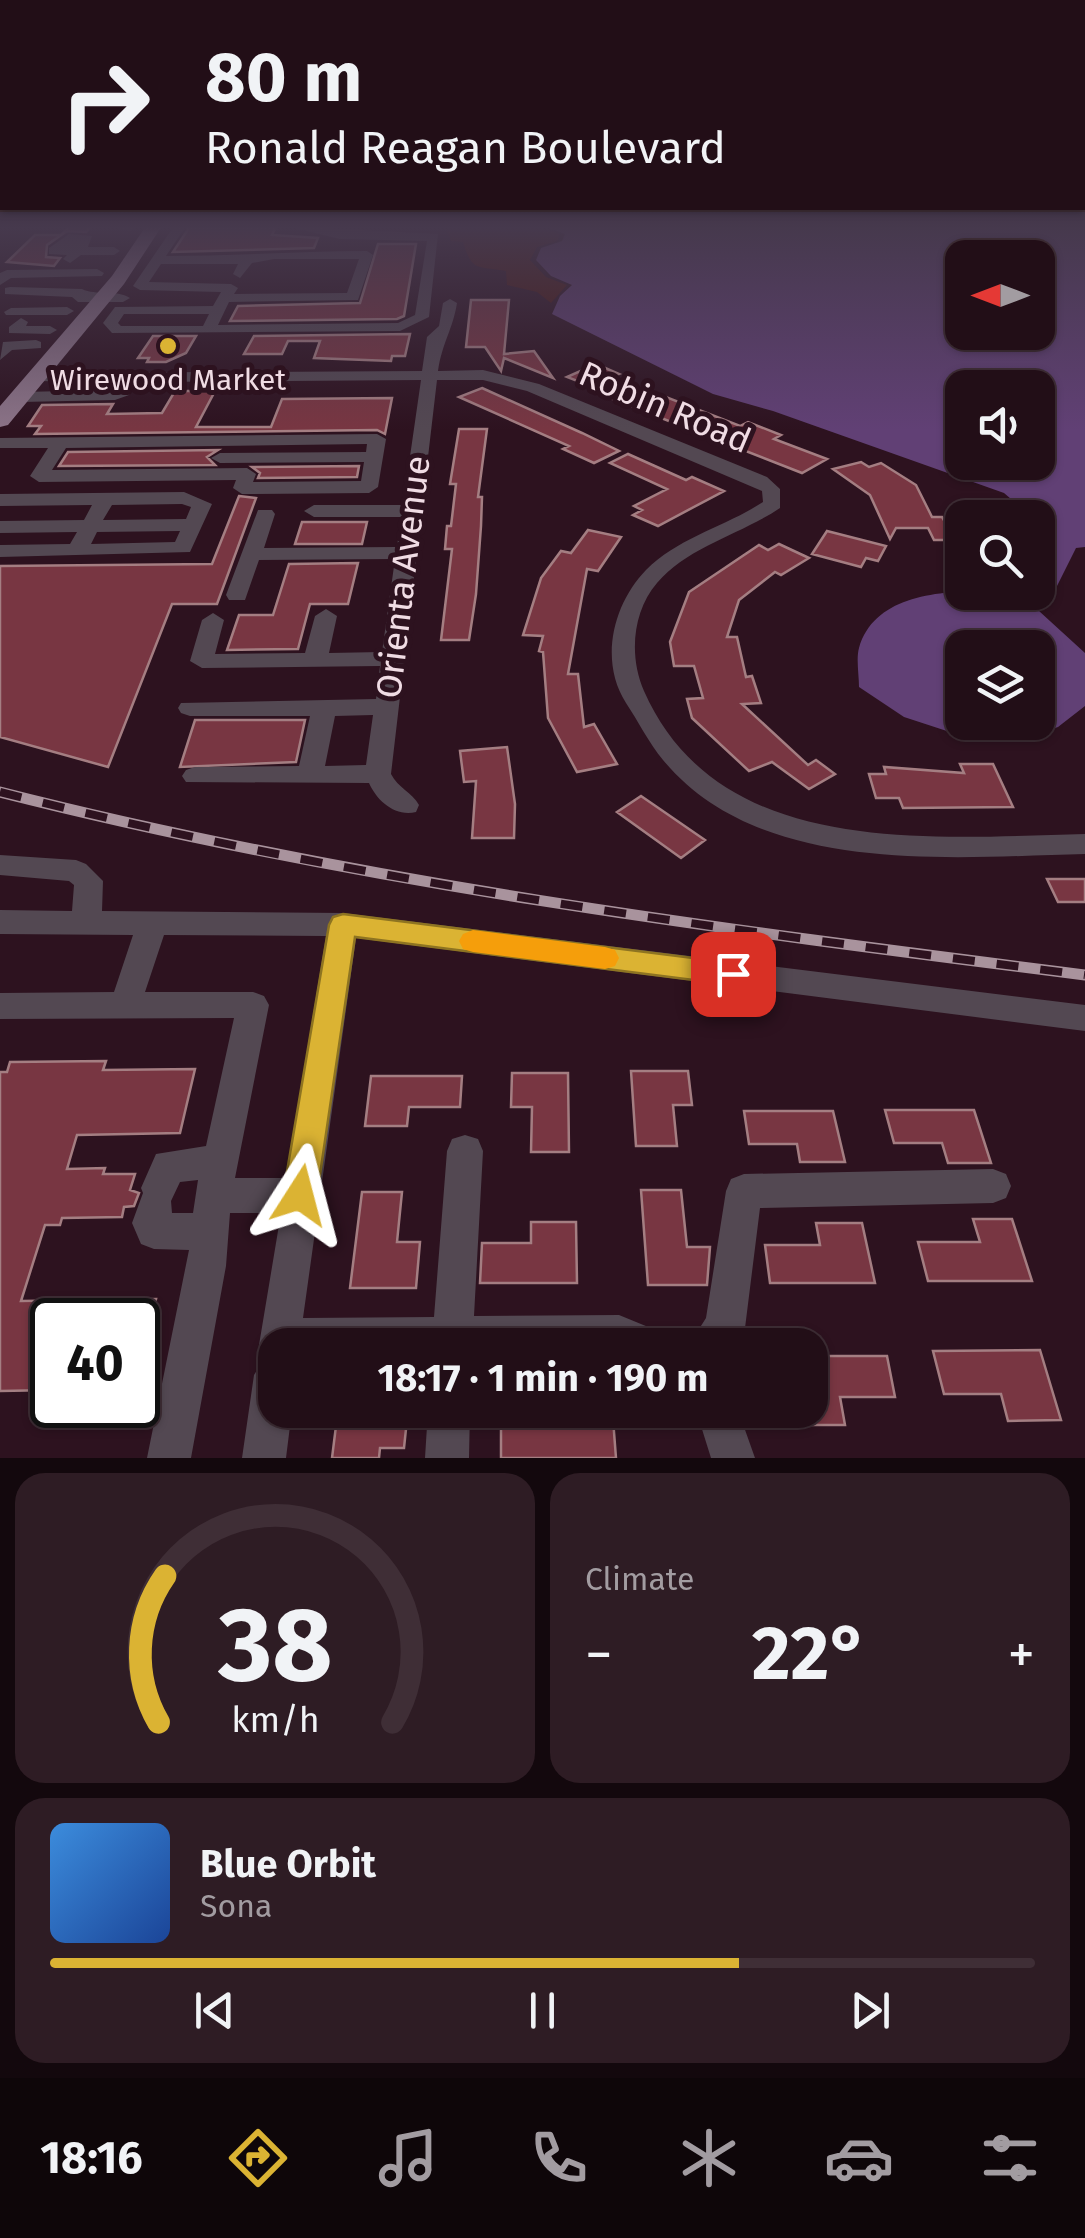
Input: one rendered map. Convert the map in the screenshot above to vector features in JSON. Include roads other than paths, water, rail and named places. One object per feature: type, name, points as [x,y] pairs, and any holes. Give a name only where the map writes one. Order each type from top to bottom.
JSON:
[{"type":"main road","points":[[7,392],[38,378],[85,294]]},
{"type":"main road","points":[[0,420],[7,392],[43,338],[87,294]]},
{"type":"main road","points":[[38,378],[30,368],[47,342],[43,338]]},
{"type":"street","points":[[21,294],[81,300],[353,298],[354,294]]},
{"type":"street","points":[[192,294],[224,299]]},
{"type":"street","points":[[208,330],[227,294]]},
{"type":"street","points":[[224,299],[120,310],[110,323],[117,330],[410,324],[422,317],[428,294]]},
{"type":"street","points":[[43,338],[14,330],[18,312],[81,300]]},
{"type":"street","name":"Orienta Avenue","points":[[378,774],[430,372],[436,338],[446,327],[450,304]]},
{"type":"street","points":[[0,355],[8,345],[43,338]]},
{"type":"street","name":"Robin Road","points":[[38,378],[430,372],[483,375],[534,387],[760,481],[771,489],[773,504],[676,555],[648,579],[629,610],[622,648],[627,683],[651,729],[687,771],[727,803],[786,829],[820,838],[866,844],[1085,844]]},
{"type":"street","points":[[7,392],[115,394],[123,392],[134,376]]},
{"type":"street","points":[[0,443],[377,439],[372,465]]},
{"type":"street","points":[[61,442],[39,476],[248,474],[372,465]]},
{"type":"street","points":[[50,460],[372,465]]},
{"type":"street","points":[[77,550],[104,499]]},
{"type":"street","points":[[0,500],[194,499],[202,504],[183,548],[0,552]]},
{"type":"street","points":[[314,511],[412,510]]},
{"type":"street","points":[[237,595],[265,514]]},
{"type":"street","points":[[0,527],[194,525]]},
{"type":"street","points":[[252,554],[406,552]]},
{"type":"street","points":[[315,661],[326,616]]},
{"type":"street","points":[[213,620],[202,662],[392,659]]},
{"type":"street","points":[[190,708],[386,707]]},
{"type":"street","points":[[310,775],[324,708]]},
{"type":"street","points":[[195,776],[378,774],[386,791],[406,805]]},
{"type":"street","points":[[0,864],[76,871],[89,881],[86,922]]},
{"type":"street","points":[[0,922],[343,925],[1085,1018]]},
{"type":"street","points":[[125,1006],[153,922]]},
{"type":"street","points":[[281,1328],[343,925]]},
{"type":"street","points":[[0,1006],[253,1005],[214,1197],[207,1266],[169,1458]]},
{"type":"street","points":[[453,1328],[465,1151]]},
{"type":"street","points":[[214,1197],[169,1166],[157,1197],[151,1224],[154,1231],[214,1197],[300,1195]]},
{"type":"street","points":[[725,1328],[744,1191],[992,1186]]},
{"type":"street","points":[[264,1458],[268,1428]]},
{"type":"street","points":[[447,1458],[448,1428]]},
{"type":"street","points":[[722,1428],[733,1458]]},
{"type":"railway","points":[[0,792],[269,853],[404,878],[675,921],[1085,975]]},
{"type":"place","name":"Wirewood Market","points":[[168,346]]}]
